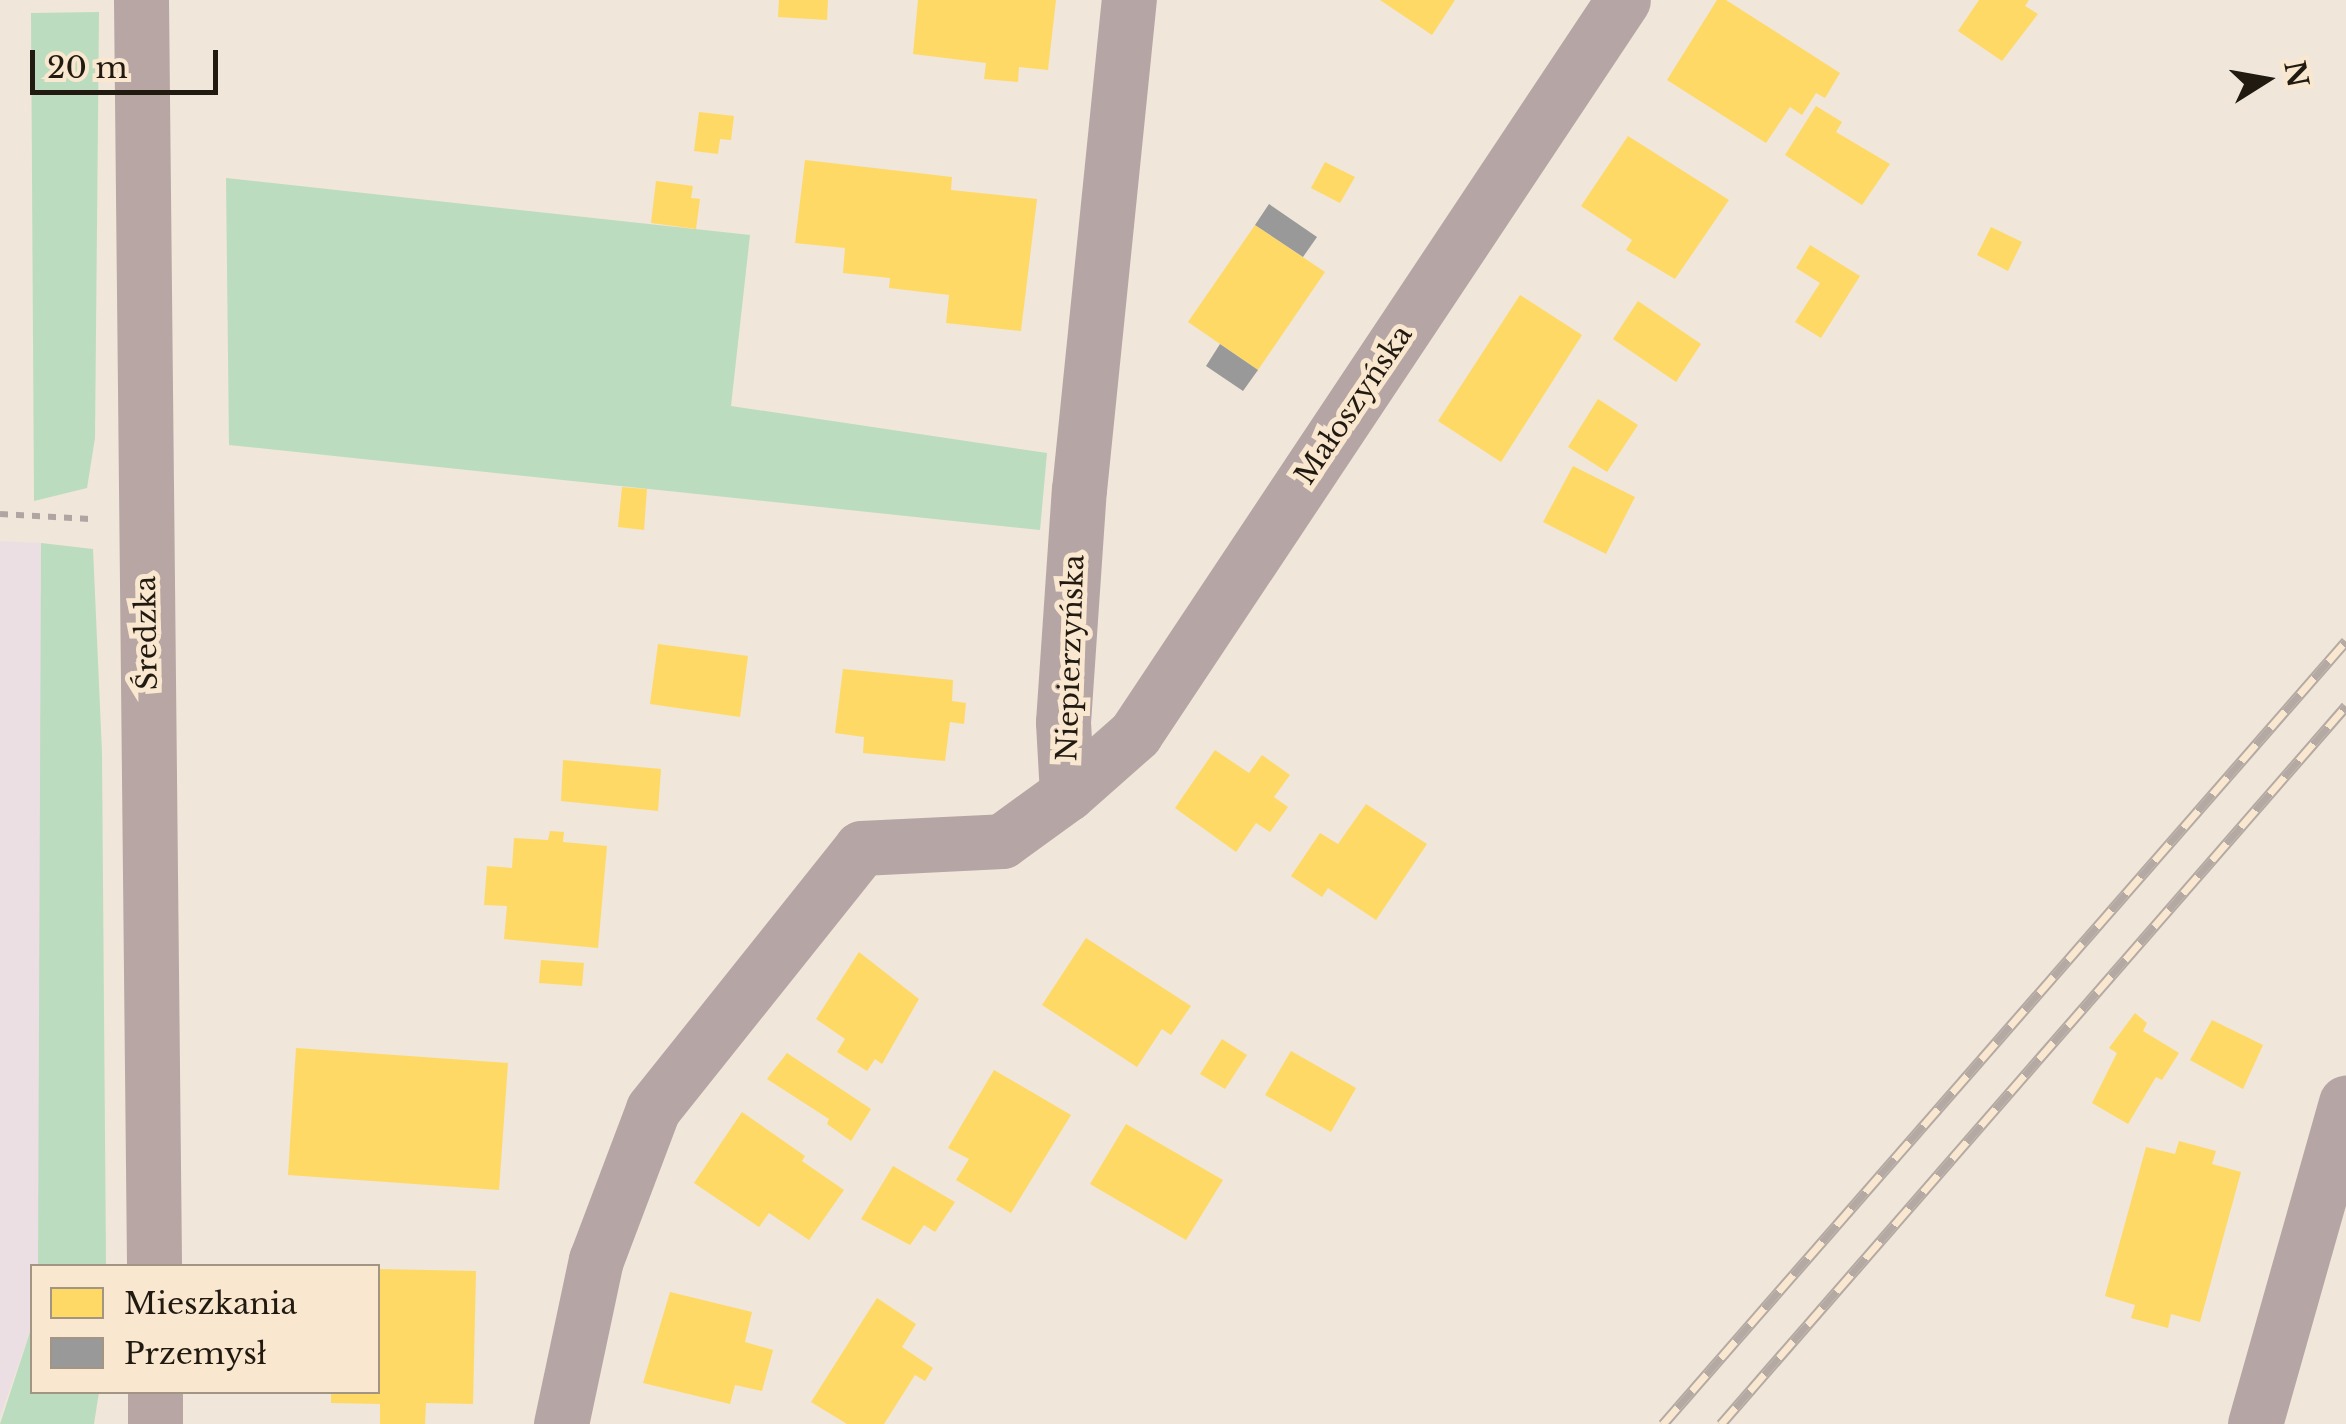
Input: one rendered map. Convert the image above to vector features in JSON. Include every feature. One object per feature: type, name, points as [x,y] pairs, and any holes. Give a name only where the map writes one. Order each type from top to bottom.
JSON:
[{"type":"main road","name":"Średzka","points":[[141,0],[154,1264]]},
{"type":"main road","points":[[155,1394],[156,1424]]},
{"type":"street","name":"Niepierzyńska","points":[[561,1424],[596,1260],[654,1109],[861,848],[1002,841],[1067,794],[1063,722],[1079,490],[1128,0]]},
{"type":"street","name":"Małoszyńska","points":[[1067,794],[1135,734],[1623,0]]},
{"type":"street","points":[[2255,1424],[2346,1103]]},
{"type":"path","points":[[0,514],[146,523]]},
{"type":"shaded area","points":[[0,541],[41,543],[43,981],[38,1264],[30,1264],[30,1332],[0,1417]]},
{"type":"green space","points":[[99,12],[95,438],[87,488],[34,501],[31,13]]},
{"type":"green space","points":[[226,178],[750,235],[731,406],[1047,453],[1040,530],[229,445]]},
{"type":"green space","points":[[41,543],[93,549],[102,753],[106,1264],[38,1264]]},
{"type":"green space","points":[[30,1332],[30,1394],[99,1394],[94,1424],[0,1424]]},
{"type":"building: Mieszkania","points":[[779,0],[828,0],[827,20],[778,17]]},
{"type":"building: Mieszkania","points":[[918,0],[1056,0],[1048,70],[1019,67],[1018,82],[984,79],[986,63],[913,54]]},
{"type":"building: Mieszkania","points":[[1380,0],[1455,0],[1432,35]]},
{"type":"building: Mieszkania","points":[[1717,0],[1726,0],[1840,73],[1825,98],[1816,93],[1802,115],[1790,107],[1766,143],[1667,80]]},
{"type":"building: Mieszkania","points":[[1979,0],[2029,0],[2025,6],[2038,14],[2002,61],[1958,31]]},
{"type":"building: Mieszkania","points":[[1816,106],[1842,122],[1836,132],[1890,164],[1862,205],[1785,155]]},
{"type":"building: Mieszkania","points":[[699,112],[734,116],[731,140],[720,139],[718,154],[694,151]]},
{"type":"building: Mieszkania","points":[[1628,136],[1729,200],[1675,279],[1626,250],[1632,240],[1581,206]]},
{"type":"building: Mieszkania","points":[[805,160],[952,177],[951,190],[1037,199],[1021,331],[946,323],[949,295],[889,288],[890,278],[843,273],[845,248],[795,243]]},
{"type":"building: Mieszkania","points":[[1325,162],[1355,177],[1340,203],[1311,188]]},
{"type":"building: Mieszkania","points":[[656,181],[693,186],[691,198],[700,199],[696,229],[651,223]]},
{"type":"building: Mieszkania","points":[[1255,225],[1325,272],[1258,370],[1188,322]]},
{"type":"building: Mieszkania","points":[[1991,227],[2022,242],[2008,271],[1977,255]]},
{"type":"building: Mieszkania","points":[[1810,245],[1860,276],[1821,338],[1795,322],[1820,283],[1796,268]]},
{"type":"building: Mieszkania","points":[[1520,295],[1582,335],[1501,462],[1438,421]]},
{"type":"building: Mieszkania","points":[[1638,301],[1701,344],[1676,382],[1613,339]]},
{"type":"building: Mieszkania","points":[[1598,399],[1638,425],[1607,472],[1568,447]]},
{"type":"building: Mieszkania","points":[[1573,466],[1635,497],[1606,554],[1543,522]]},
{"type":"building: Mieszkania","points":[[622,487],[647,489],[644,530],[618,527]]},
{"type":"building: Mieszkania","points":[[658,644],[748,656],[740,717],[650,704]]},
{"type":"building: Mieszkania","points":[[843,669],[953,680],[952,701],[966,703],[964,724],[950,722],[945,761],[863,753],[864,737],[835,733]]},
{"type":"building: Mieszkania","points":[[1215,750],[1249,773],[1262,755],[1290,775],[1274,797],[1288,807],[1270,832],[1256,823],[1236,852],[1175,808]]},
{"type":"building: Mieszkania","points":[[563,760],[661,769],[658,811],[561,801]]},
{"type":"building: Mieszkania","points":[[1366,804],[1427,844],[1376,920],[1328,888],[1322,897],[1291,876],[1320,833],[1338,844]]},
{"type":"building: Mieszkania","points":[[550,831],[564,832],[563,842],[607,846],[598,948],[504,939],[507,906],[484,905],[487,866],[512,868],[514,838],[548,840]]},
{"type":"building: Mieszkania","points":[[1086,938],[1191,1006],[1171,1035],[1162,1029],[1137,1067],[1042,1005]]},
{"type":"building: Mieszkania","points":[[859,952],[919,999],[882,1064],[875,1059],[867,1071],[837,1052],[845,1039],[816,1019]]},
{"type":"building: Mieszkania","points":[[541,960],[584,963],[582,986],[539,983]]},
{"type":"building: Mieszkania","points":[[2135,1013],[2147,1023],[2143,1031],[2179,1053],[2162,1080],[2156,1077],[2128,1124],[2092,1103],[2117,1053],[2109,1048]]},
{"type":"building: Mieszkania","points":[[2212,1020],[2263,1045],[2243,1089],[2190,1060]]},
{"type":"building: Mieszkania","points":[[1222,1039],[1247,1055],[1225,1089],[1200,1074]]},
{"type":"building: Mieszkania","points":[[296,1048],[508,1063],[499,1190],[288,1175]]},
{"type":"building: Mieszkania","points":[[1291,1051],[1356,1088],[1331,1132],[1265,1095]]},
{"type":"building: Mieszkania","points":[[787,1053],[871,1109],[851,1141],[827,1124],[829,1119],[767,1079]]},
{"type":"building: Mieszkania","points":[[994,1070],[1071,1115],[1011,1213],[956,1180],[969,1159],[948,1148]]},
{"type":"building: Mieszkania","points":[[742,1112],[805,1156],[802,1161],[844,1190],[809,1240],[769,1213],[759,1227],[694,1183]]},
{"type":"building: Mieszkania","points":[[1126,1124],[1223,1180],[1186,1240],[1090,1184]]},
{"type":"building: Mieszkania","points":[[2179,1141],[2216,1151],[2212,1164],[2241,1172],[2200,1322],[2171,1314],[2168,1328],[2131,1318],[2135,1305],[2105,1296],[2146,1147],[2175,1154]]},
{"type":"building: Mieszkania","points":[[893,1166],[955,1202],[935,1232],[924,1225],[910,1245],[861,1219]]},
{"type":"building: Mieszkania","points":[[380,1269],[476,1271],[473,1404],[426,1403],[425,1424],[380,1424],[380,1404],[331,1403],[331,1394],[380,1394]]},
{"type":"building: Mieszkania","points":[[670,1292],[752,1312],[745,1342],[773,1350],[762,1391],[735,1385],[730,1404],[643,1383]]},
{"type":"building: Mieszkania","points":[[877,1298],[916,1324],[902,1347],[933,1368],[925,1381],[915,1375],[884,1424],[847,1424],[811,1402]]},
{"type":"building: Przemysł","points":[[1269,204],[1317,237],[1303,257],[1255,225]]},
{"type":"building: Przemysł","points":[[1220,344],[1258,370],[1243,391],[1206,366]]},
{"type":"railway","points":[[1663,1424],[2346,641]]},
{"type":"railway","points":[[1721,1424],[2346,706]]}]
